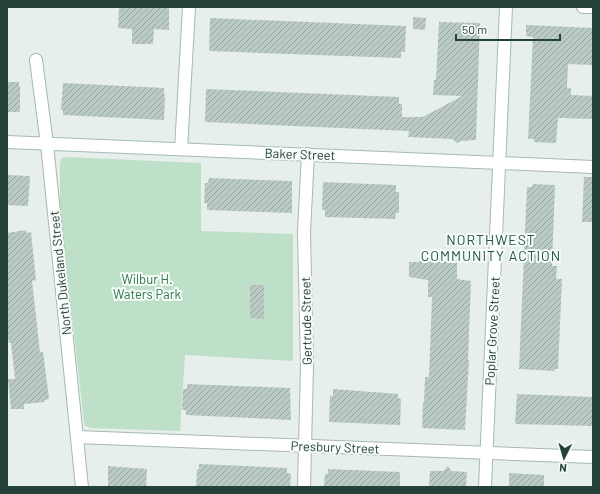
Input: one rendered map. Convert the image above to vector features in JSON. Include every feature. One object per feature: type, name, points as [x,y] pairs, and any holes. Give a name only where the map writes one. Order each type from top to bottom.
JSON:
[{"type":"street","points":[[181,150],[189,7]]},
{"type":"street","name":"Poplar Grove Street","points":[[485,487],[506,7]]},
{"type":"street","points":[[583,7],[593,7]]},
{"type":"street","name":"North Dukeland Street","points":[[36,60],[47,144],[82,487]]},
{"type":"street","name":"Baker Street","points":[[7,142],[593,167]]},
{"type":"street","name":"Gertrude Street","points":[[304,487],[307,367],[304,232],[308,154]]},
{"type":"street","name":"Presbury Street","points":[[77,436],[593,457]]},
{"type":"green space","name":"Wilbur H. Waters Park","points":[[65,157],[201,163],[201,231],[293,234],[293,361],[185,355],[180,431],[91,428],[85,426],[60,211],[60,163],[61,159]]},
{"type":"building","points":[[119,7],[169,7],[169,30],[154,29],[153,44],[132,44],[132,29],[118,28]]},
{"type":"building","points":[[413,17],[426,18],[425,30],[413,29]]},
{"type":"building","points":[[210,18],[406,26],[405,52],[401,52],[401,58],[209,51]]},
{"type":"building","points":[[439,22],[480,23],[476,140],[461,141],[457,143],[452,139],[408,137],[409,131],[205,122],[206,89],[399,97],[399,104],[402,104],[402,117],[423,117],[462,96],[433,95],[434,80],[436,80]]},
{"type":"building","points":[[526,25],[593,28],[593,65],[568,64],[567,88],[571,88],[571,95],[593,96],[593,119],[558,118],[556,143],[534,142],[534,139],[528,139],[533,37],[526,36]]},
{"type":"building","points":[[7,82],[19,82],[20,112],[7,112]]},
{"type":"building","points":[[63,83],[164,88],[164,120],[63,115],[63,110],[61,110]]},
{"type":"building","points":[[7,175],[30,176],[28,206],[7,205]]},
{"type":"building","points":[[584,177],[593,177],[593,222],[582,222]]},
{"type":"building","points":[[209,178],[292,181],[292,213],[207,210],[207,203],[204,203],[205,183],[208,183]]},
{"type":"building","points":[[323,182],[396,185],[396,192],[399,192],[399,213],[396,213],[395,219],[325,217],[325,210],[322,210]]},
{"type":"building","points":[[533,184],[555,185],[552,266],[557,266],[556,279],[562,279],[558,369],[554,369],[554,371],[519,369],[527,187],[532,187]]},
{"type":"building","points":[[26,230],[26,233],[31,232],[36,280],[32,281],[40,352],[43,352],[49,399],[44,400],[44,402],[24,404],[24,409],[11,409],[8,379],[15,379],[11,343],[9,343],[7,331],[7,233]]},
{"type":"building","points":[[450,261],[450,263],[457,263],[457,279],[471,281],[465,430],[422,428],[425,377],[429,377],[432,297],[428,297],[428,280],[409,277],[409,262]]},
{"type":"building","points":[[250,285],[264,285],[264,319],[250,318]]},
{"type":"building","points":[[187,384],[290,388],[291,420],[186,415],[186,410],[182,410],[183,389],[187,389]]},
{"type":"building","points":[[333,389],[398,394],[398,398],[401,399],[400,425],[329,422],[330,396],[333,396]]},
{"type":"building","points":[[517,394],[593,397],[593,426],[515,424]]},
{"type":"building","points":[[199,464],[287,468],[287,473],[291,474],[290,487],[196,487],[197,469],[199,469]]},
{"type":"building","points":[[108,466],[147,469],[146,487],[108,487]]},
{"type":"building","points":[[448,466],[451,471],[467,472],[466,487],[429,487],[430,471],[443,471]]},
{"type":"building","points":[[328,469],[400,472],[400,487],[324,487],[325,474],[328,474]]},
{"type":"building","points":[[509,473],[544,475],[544,487],[509,487]]},
{"type":"district","name":"NORTHWEST COMMUNITY ACTION","points":[[491,248]]}]
